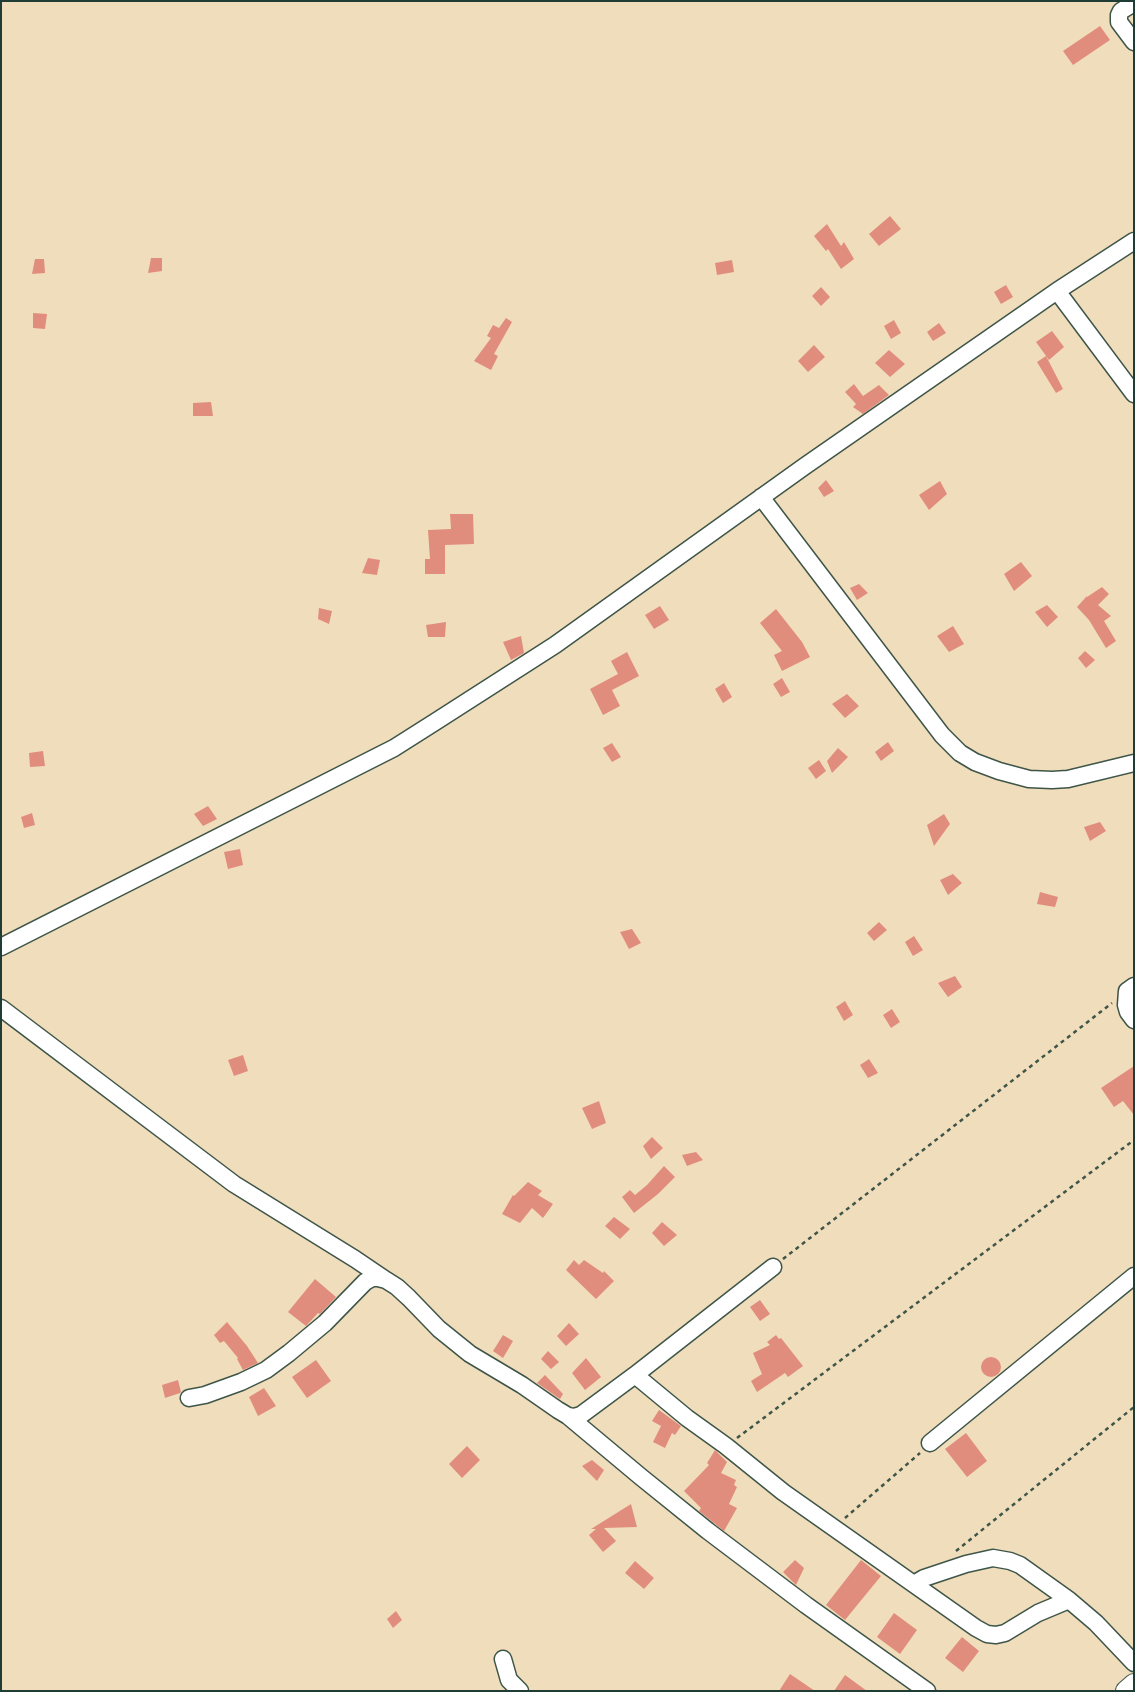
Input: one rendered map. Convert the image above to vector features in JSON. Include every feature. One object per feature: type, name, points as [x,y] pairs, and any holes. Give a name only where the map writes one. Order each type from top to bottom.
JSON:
[{"type":"main road","points":[[1126,1691],[1134,1684]]},
{"type":"street","points":[[1134,4],[1121,10],[1119,15],[1120,22],[1134,42]]},
{"type":"street","points":[[1,946],[394,748],[555,645],[1057,291],[1134,241]]},
{"type":"street","points":[[1057,291],[1134,394]]},
{"type":"street","points":[[761,498],[942,735],[960,753],[975,762],[1029,779],[1068,779],[1134,763]]},
{"type":"street","points":[[1130,988],[1126,1005],[1134,1020]]},
{"type":"street","points":[[1,1008],[234,1184],[386,1280],[409,1298],[439,1329],[470,1354],[568,1416],[708,1531],[806,1605],[927,1691]]},
{"type":"street","points":[[568,1416],[581,1415],[773,1267]]},
{"type":"street","points":[[930,1444],[1134,1276]]},
{"type":"street","points":[[189,1398],[204,1395],[241,1382],[266,1370],[324,1323],[365,1282],[372,1278],[386,1280]]},
{"type":"street","points":[[635,1375],[783,1492],[987,1634],[1005,1633],[1038,1613],[1069,1600]]},
{"type":"street","points":[[914,1584],[924,1578],[966,1564],[993,1558],[1010,1561],[1020,1565],[1069,1600],[1096,1624],[1134,1663]]},
{"type":"street","points":[[503,1660],[509,1680],[520,1691]]},
{"type":"path","points":[[773,1267],[1130,988]]},
{"type":"path","points":[[726,1446],[1134,1140]]},
{"type":"path","points":[[954,1553],[1134,1407]]},
{"type":"path","points":[[833,1528],[930,1444]]},
{"type":"building","points":[[1100,26],[1110,40],[1073,65],[1063,51]]},
{"type":"building","points":[[890,216],[901,229],[879,246],[869,234]]},
{"type":"building","points":[[827,224],[841,246],[844,242],[854,259],[841,269],[828,249],[826,251],[814,236]]},
{"type":"building","points":[[151,258],[162,258],[162,271],[148,273]]},
{"type":"building","points":[[35,259],[44,259],[45,273],[32,274]]},
{"type":"building","points":[[732,260],[734,272],[717,275],[715,263]]},
{"type":"building","points":[[1006,285],[1013,297],[1001,304],[994,292]]},
{"type":"building","points":[[821,287],[830,297],[821,306],[812,296]]},
{"type":"building","points":[[33,313],[47,314],[45,329],[33,328]]},
{"type":"building","points":[[506,318],[512,322],[494,354],[498,356],[491,370],[474,361],[491,338],[487,336],[493,325],[499,328]]},
{"type":"building","points":[[894,320],[901,333],[891,339],[884,326]]},
{"type":"building","points":[[939,323],[946,333],[933,341],[927,332]]},
{"type":"building","points":[[1052,331],[1064,347],[1049,360],[1036,342]]},
{"type":"building","points":[[814,345],[825,357],[808,372],[798,361]]},
{"type":"building","points":[[889,350],[905,364],[890,377],[875,363]]},
{"type":"building","points":[[1046,356],[1063,389],[1056,393],[1037,362]]},
{"type":"building","points":[[854,384],[863,396],[879,385],[889,395],[863,414],[853,407],[856,404],[845,392]]},
{"type":"building","points":[[211,402],[213,416],[193,416],[193,403]]},
{"type":"building","points":[[826,480],[834,491],[824,497],[818,488]]},
{"type":"building","points":[[940,481],[947,494],[929,510],[919,495]]},
{"type":"building","points":[[450,514],[473,514],[474,544],[445,545],[445,574],[425,574],[425,559],[430,559],[428,530],[451,529]]},
{"type":"building","points":[[368,558],[380,560],[377,575],[362,573]]},
{"type":"building","points":[[1021,562],[1032,576],[1014,591],[1004,574]]},
{"type":"building","points":[[859,584],[868,593],[857,600],[850,588]]},
{"type":"building","points":[[1102,587],[1109,594],[1098,605],[1111,616],[1104,621],[1116,641],[1106,648],[1089,620],[1077,607],[1087,596]]},
{"type":"building","points":[[1047,605],[1058,617],[1047,627],[1035,612]]},
{"type":"building","points":[[660,606],[669,620],[654,629],[645,615]]},
{"type":"building","points":[[319,608],[332,611],[329,624],[318,619]]},
{"type":"building","points":[[776,609],[802,642],[810,657],[782,671],[774,655],[782,651],[760,623]]},
{"type":"building","points":[[446,622],[445,637],[428,637],[426,625]]},
{"type":"building","points":[[953,626],[964,644],[949,652],[937,636]]},
{"type":"building","points":[[521,636],[524,653],[511,660],[503,642]]},
{"type":"building","points":[[1085,651],[1095,660],[1086,668],[1078,658]]},
{"type":"building","points":[[627,652],[639,676],[612,690],[620,706],[603,715],[590,689],[618,674],[611,661]]},
{"type":"building","points":[[782,678],[790,692],[781,697],[773,684]]},
{"type":"building","points":[[724,683],[732,697],[723,703],[715,689]]},
{"type":"building","points":[[847,694],[859,706],[845,718],[832,704]]},
{"type":"building","points":[[888,742],[894,751],[881,761],[875,752]]},
{"type":"building","points":[[612,743],[621,757],[612,762],[603,748]]},
{"type":"building","points":[[838,748],[848,757],[832,773],[827,761]]},
{"type":"building","points":[[43,751],[45,766],[30,767],[29,753]]},
{"type":"building","points":[[819,760],[826,771],[816,779],[808,768]]},
{"type":"building","points":[[208,806],[217,819],[203,826],[194,814]]},
{"type":"building","points":[[32,813],[35,825],[24,828],[21,817]]},
{"type":"building","points":[[944,814],[950,824],[934,846],[927,825]]},
{"type":"building","points":[[1100,822],[1106,831],[1090,841],[1084,827]]},
{"type":"building","points":[[240,849],[243,865],[228,869],[224,852]]},
{"type":"building","points":[[953,874],[962,883],[948,895],[940,880]]},
{"type":"building","points":[[1040,892],[1058,897],[1055,907],[1037,904]]},
{"type":"building","points":[[879,922],[887,930],[874,941],[867,933]]},
{"type":"building","points":[[632,929],[641,943],[629,949],[620,932]]},
{"type":"building","points":[[914,936],[923,950],[913,956],[905,942]]},
{"type":"building","points":[[955,976],[962,987],[948,997],[938,983]]},
{"type":"building","points":[[845,1001],[853,1015],[844,1021],[836,1007]]},
{"type":"building","points":[[892,1009],[900,1022],[891,1028],[883,1015]]},
{"type":"building","points":[[243,1055],[248,1071],[234,1076],[228,1060]]},
{"type":"building","points":[[869,1059],[878,1073],[868,1078],[860,1065]]},
{"type":"building","points":[[1134,1066],[1134,1115],[1123,1101],[1114,1107],[1101,1088]]},
{"type":"building","points":[[599,1101],[606,1123],[592,1129],[582,1108]]},
{"type":"building","points":[[652,1137],[663,1148],[651,1159],[643,1146]]},
{"type":"building","points":[[696,1152],[703,1160],[687,1166],[682,1155]]},
{"type":"building","points":[[664,1166],[675,1177],[658,1194],[634,1213],[622,1197],[630,1190],[635,1195]]},
{"type":"building","points":[[528,1182],[542,1191],[538,1195],[553,1204],[543,1218],[532,1208],[520,1223],[502,1214],[513,1195]]},
{"type":"building","points":[[614,1217],[630,1229],[620,1239],[605,1226]]},
{"type":"building","points":[[662,1222],[677,1235],[664,1246],[652,1233]]},
{"type":"building","points":[[574,1260],[579,1265],[584,1260],[603,1273],[604,1271],[614,1281],[596,1299],[566,1270]]},
{"type":"building","points":[[315,1279],[336,1297],[306,1326],[288,1312]]},
{"type":"building","points":[[760,1300],[770,1314],[760,1321],[750,1307]]},
{"type":"building","points":[[227,1322],[258,1363],[243,1370],[238,1358],[224,1341],[220,1343],[214,1335]]},
{"type":"building","points":[[569,1323],[579,1334],[566,1346],[557,1336]]},
{"type":"building","points":[[503,1335],[513,1341],[503,1358],[493,1351]]},
{"type":"building","points":[[776,1335],[779,1339],[781,1338],[803,1366],[788,1377],[785,1373],[757,1392],[751,1381],[762,1374],[753,1353],[770,1345],[767,1342]]},
{"type":"building","points":[[548,1351],[559,1362],[551,1369],[541,1359]]},
{"type":"building","points":[[991,1357],[998,1360],[1001,1367],[998,1374],[991,1377],[984,1374],[981,1367],[984,1360]]},
{"type":"building","points":[[586,1358],[601,1377],[585,1390],[572,1373]]},
{"type":"building","points":[[316,1360],[331,1381],[307,1398],[292,1377]]},
{"type":"building","points":[[545,1375],[563,1394],[560,1399],[537,1383]]},
{"type":"building","points":[[178,1380],[181,1392],[165,1398],[162,1385]]},
{"type":"building","points":[[264,1388],[276,1406],[258,1416],[249,1397]]},
{"type":"building","points":[[659,1410],[681,1426],[675,1435],[672,1433],[665,1448],[653,1442],[661,1426],[652,1421]]},
{"type":"building","points":[[966,1433],[987,1461],[967,1477],[945,1449]]},
{"type":"building","points":[[467,1446],[480,1460],[462,1478],[449,1464]]},
{"type":"building","points":[[715,1450],[727,1462],[721,1473],[736,1480],[734,1485],[737,1487],[729,1504],[737,1508],[724,1531],[699,1511],[701,1508],[684,1491],[709,1465],[707,1463]]},
{"type":"building","points":[[592,1460],[604,1470],[597,1481],[582,1466]]},
{"type":"building","points":[[631,1504],[637,1527],[604,1528],[616,1541],[603,1552],[589,1535],[596,1529],[591,1529]]},
{"type":"building","points":[[795,1560],[804,1568],[796,1585],[783,1572]]},
{"type":"building","points":[[861,1560],[881,1576],[845,1620],[826,1605]]},
{"type":"building","points":[[635,1561],[654,1578],[644,1589],[625,1573]]},
{"type":"building","points":[[396,1611],[402,1620],[393,1628],[387,1619]]},
{"type":"building","points":[[894,1613],[917,1630],[900,1654],[877,1637]]},
{"type":"building","points":[[962,1637],[979,1651],[963,1672],[945,1658]]},
{"type":"building","points":[[790,1674],[815,1691],[779,1691]]},
{"type":"building","points":[[845,1675],[867,1691],[834,1691]]}]
